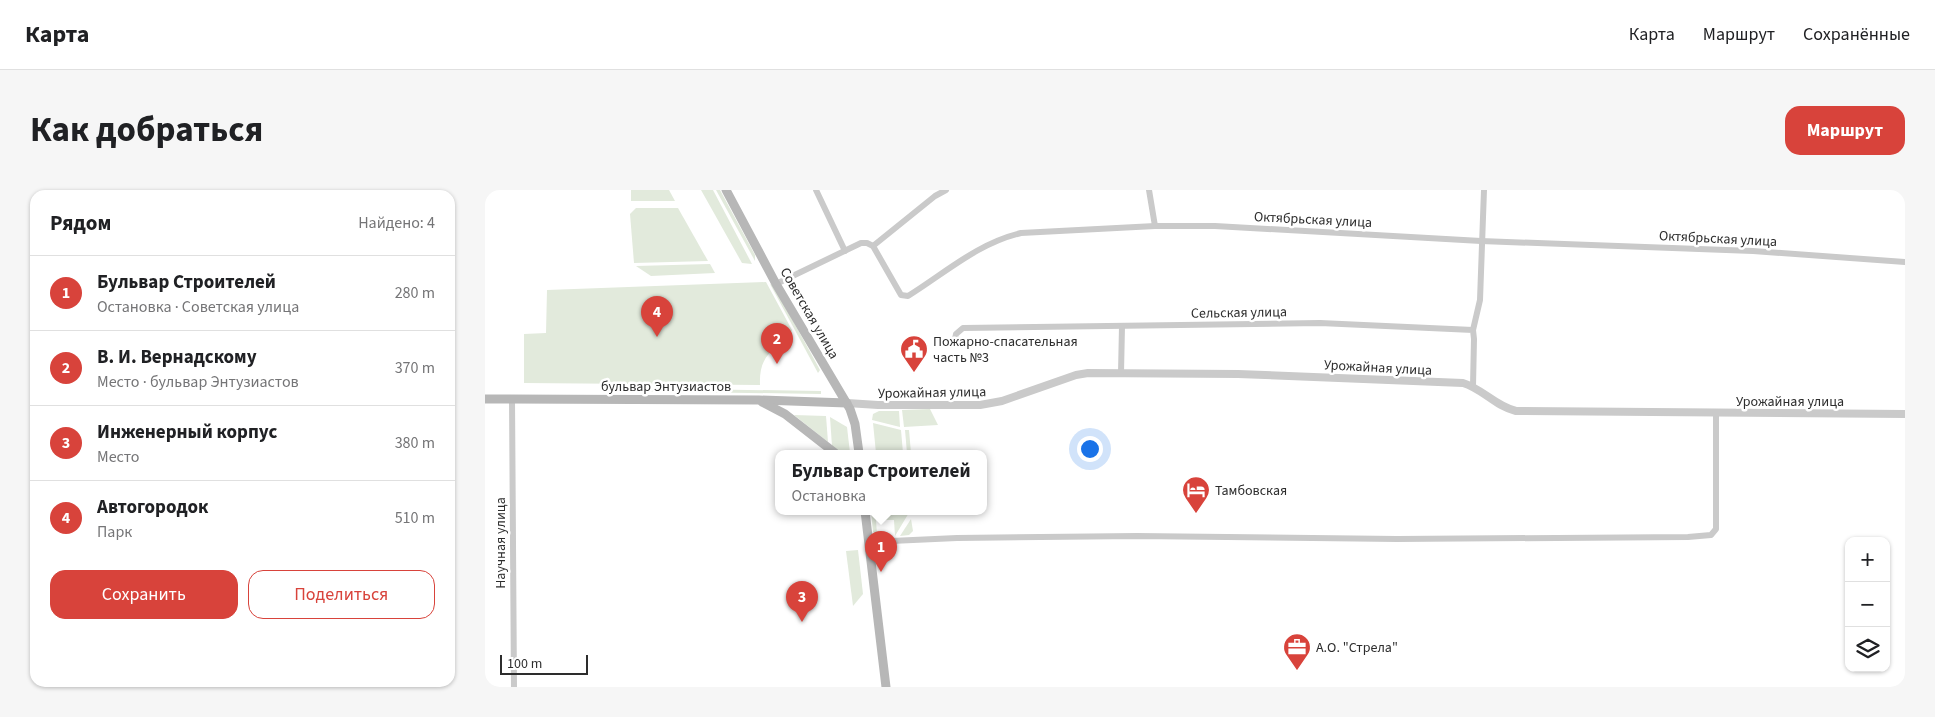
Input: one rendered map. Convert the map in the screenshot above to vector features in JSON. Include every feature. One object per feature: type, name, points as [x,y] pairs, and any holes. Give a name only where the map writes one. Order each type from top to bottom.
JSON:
[{"type":"main road","name":"Советская улица","points":[[725,190],[776,284],[847,403],[855,424],[859,450]]},
{"type":"main road","name":"бульвар Энтузиастов","points":[[485,399],[759,400],[847,403]]},
{"type":"main road","points":[[759,400],[785,414],[831,450]]},
{"type":"main road","points":[[866,515],[886,687]]},
{"type":"street","points":[[816,190],[845,251]]},
{"type":"street","points":[[776,284],[861,243],[873,246],[935,196],[946,190]]},
{"type":"street","points":[[1149,190],[1155,226]]},
{"type":"street","points":[[1473,386],[1475,339],[1473,330],[1480,300],[1484,190]]},
{"type":"street","name":"Октябрьская улица","points":[[873,246],[901,295],[904,297],[909,296],[965,258],[1003,237],[1021,233],[1155,226],[1310,230],[1481,241],[1753,251],[1905,262]]},
{"type":"street","name":"Сельская улица","points":[[955,339],[956,334],[963,328],[1320,323],[1473,330]]},
{"type":"street","points":[[1121,373],[1122,326]]},
{"type":"street","name":"Урожайная улица","points":[[847,403],[878,405],[980,405],[1002,401],[1076,375],[1121,373],[1256,375],[1463,383],[1473,386],[1500,406],[1517,411],[1905,414]]},
{"type":"street","name":"Научная улица","points":[[512,399],[513,687]]},
{"type":"street","points":[[869,542],[957,538],[1137,536],[1407,539],[1678,537],[1711,535],[1716,529],[1716,413]]},
{"type":"shaded area","points":[[631,190],[669,190],[675,201],[631,201]]},
{"type":"shaded area","points":[[701,190],[713,190],[752,264],[742,263]]},
{"type":"shaded area","points":[[716,190],[720,190],[755,255],[755,261]]},
{"type":"shaded area","points":[[636,208],[678,208],[708,261],[634,263],[630,214]]},
{"type":"shaded area","points":[[710,264],[715,273],[651,276],[636,266]]},
{"type":"shaded area","points":[[766,282],[792,330],[789,340],[775,348],[766,357],[761,369],[760,385],[524,383],[524,334],[546,333],[547,290]]},
{"type":"shaded area","points":[[770,284],[774,286],[820,370],[818,373]]},
{"type":"shaded area","points":[[622,388],[821,391],[821,394],[625,391]]},
{"type":"shaded area","points":[[930,409],[938,425],[904,427],[902,410]]},
{"type":"shaded area","points":[[879,411],[899,411],[900,427],[872,420],[873,414]]},
{"type":"shaded area","points":[[794,415],[826,416],[828,442]]},
{"type":"shaded area","points":[[830,417],[847,427],[850,450],[837,450],[832,446]]},
{"type":"shaded area","points":[[873,423],[901,430],[903,450],[876,450]]},
{"type":"shaded area","points":[[905,430],[909,430],[911,450],[907,450]]},
{"type":"shaded area","points":[[871,515],[879,515],[876,520],[877,535],[873,532]]},
{"type":"shaded area","points":[[883,515],[908,515],[895,536],[894,520],[884,520]]},
{"type":"shaded area","points":[[911,519],[913,531],[909,535],[900,536]]},
{"type":"shaded area","points":[[858,550],[863,594],[853,606],[846,551]]},
{"type":"place","name":"Автогородок","points":[[657,337]]},
{"type":"place","name":"В. И. Вернадскому","points":[[777,364]]},
{"type":"place","name":"Пожарно-спасательная часть №3","points":[[914,373]]},
{"type":"place","name":"Тамбовская","points":[[1196,514]]},
{"type":"place","name":"Бульвар Строителей","points":[[881,572]]},
{"type":"place","name":"Инженерный корпус","points":[[802,622]]},
{"type":"place","name":"А.О. \"Стрела\"","points":[[1297,671]]}]
